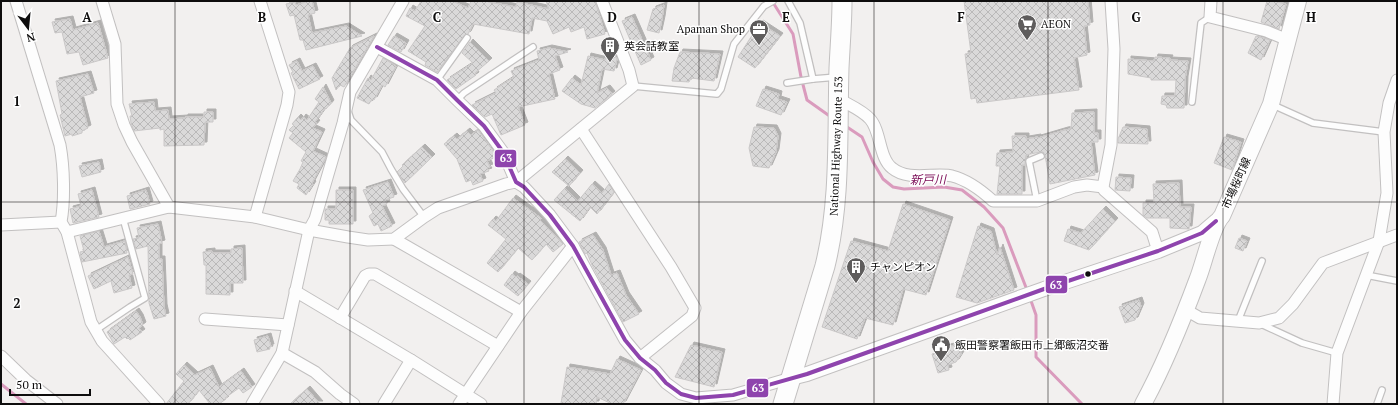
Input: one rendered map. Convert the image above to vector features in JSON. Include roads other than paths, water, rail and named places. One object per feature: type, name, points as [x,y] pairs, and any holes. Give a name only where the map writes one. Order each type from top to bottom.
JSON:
[{"type":"highway","name":"National Highway Route 153","points":[[783,404],[830,243],[837,189],[842,1]]},
{"type":"main road","name":"市場桜町線","points":[[1143,404],[1153,397],[1204,262],[1216,221],[1222,216],[1271,104],[1298,1]]},
{"type":"street","points":[[16,1],[60,145],[62,155],[63,211],[61,222],[67,232],[91,322],[102,341],[159,404]]},
{"type":"street","points":[[102,1],[114,44],[117,104],[132,142],[169,207]]},
{"type":"street","points":[[254,216],[287,105],[288,92],[260,1]]},
{"type":"street","points":[[252,404],[282,353],[309,230],[316,219],[350,92],[403,1]]},
{"type":"street","points":[[394,239],[438,208],[506,184],[516,182],[582,130],[611,103],[633,86],[602,1]]},
{"type":"street","points":[[1111,1],[1114,49],[1111,145],[1103,187],[1104,190],[1152,232],[1158,251]]},
{"type":"street","points":[[1211,1],[1210,17],[1266,31],[1288,40]]},
{"type":"street","points":[[377,47],[437,80],[484,126],[500,146],[516,182],[524,187],[550,215],[573,246],[625,340],[640,358],[655,370],[666,383],[681,394],[696,401],[733,396],[807,374],[1036,292],[1158,251],[1202,233],[1216,221]]},
{"type":"street","points":[[1333,404],[1337,353],[1379,241],[1387,193],[1384,132],[1389,103],[1397,80]]},
{"type":"street","points":[[839,104],[864,114],[871,120],[885,158],[892,168],[903,174],[951,175],[971,184],[993,201],[1037,201],[1074,187],[1087,185],[1103,187]]},
{"type":"street","points":[[582,130],[695,308],[692,316],[640,358]]},
{"type":"street","points":[[67,232],[169,207],[254,216],[309,230],[368,240],[394,239],[521,312]]},
{"type":"street","points":[[1,225],[61,222]]},
{"type":"street","points":[[1186,310],[1200,318],[1259,323],[1279,318],[1293,304],[1322,263],[1397,235]]},
{"type":"street","points":[[462,399],[521,312],[573,246]]},
{"type":"street","points":[[340,318],[365,276],[375,274],[498,346]]},
{"type":"street","points":[[295,291],[411,360],[462,399],[481,404]]},
{"type":"street","points":[[205,319],[288,325]]},
{"type":"street","points":[[282,353],[315,372],[354,404]]},
{"type":"street","points":[[1,356],[26,380],[57,404]]},
{"type":"street","points":[[384,404],[411,360]]},
{"type":"lane","points":[[633,86],[718,94],[734,44],[764,6],[773,1]]},
{"type":"lane","points":[[788,1],[800,23],[811,79]]},
{"type":"lane","points":[[1192,102],[1201,23],[1210,17]]},
{"type":"lane","points":[[437,80],[467,38]]},
{"type":"lane","points":[[456,100],[464,93],[533,47]]},
{"type":"lane","points":[[786,83],[839,77]]},
{"type":"lane","points":[[1271,104],[1313,123],[1384,132]]},
{"type":"lane","points":[[347,107],[351,120],[382,152],[399,182],[424,217]]},
{"type":"lane","points":[[1037,201],[1029,161],[1041,156]]},
{"type":"lane","points":[[96,330],[130,306],[145,298],[123,218]]},
{"type":"lane","points":[[1238,321],[1262,261]]},
{"type":"lane","points":[[1366,275],[1397,281]]},
{"type":"lane","points":[[1259,323],[1302,343],[1337,353]]},
{"type":"lane","points":[[1378,404],[1382,390]]},
{"type":"waterway","name":"新戸川","points":[[772,1],[793,34],[807,100],[831,117]]},
{"type":"waterway","name":"新戸川","points":[[844,125],[862,137],[873,162],[883,179],[893,187],[904,189],[944,187],[962,190],[984,207],[1003,228],[1027,290]]},
{"type":"waterway","name":"新戸川","points":[[1030,298],[1036,315],[1036,357],[1082,404]]},
{"type":"waterway","points":[[1,384],[26,404]]},
{"type":"place","name":"AEON","points":[[1027,41]]},
{"type":"place","name":"Apaman Shop","points":[[759,46]]},
{"type":"place","name":"英会話教室","points":[[610,63]]},
{"type":"place","name":"チャンピオン","points":[[856,284]]},
{"type":"place","name":"飯田警察署飯田市上郷飯沼交番","points":[[941,362]]}]
